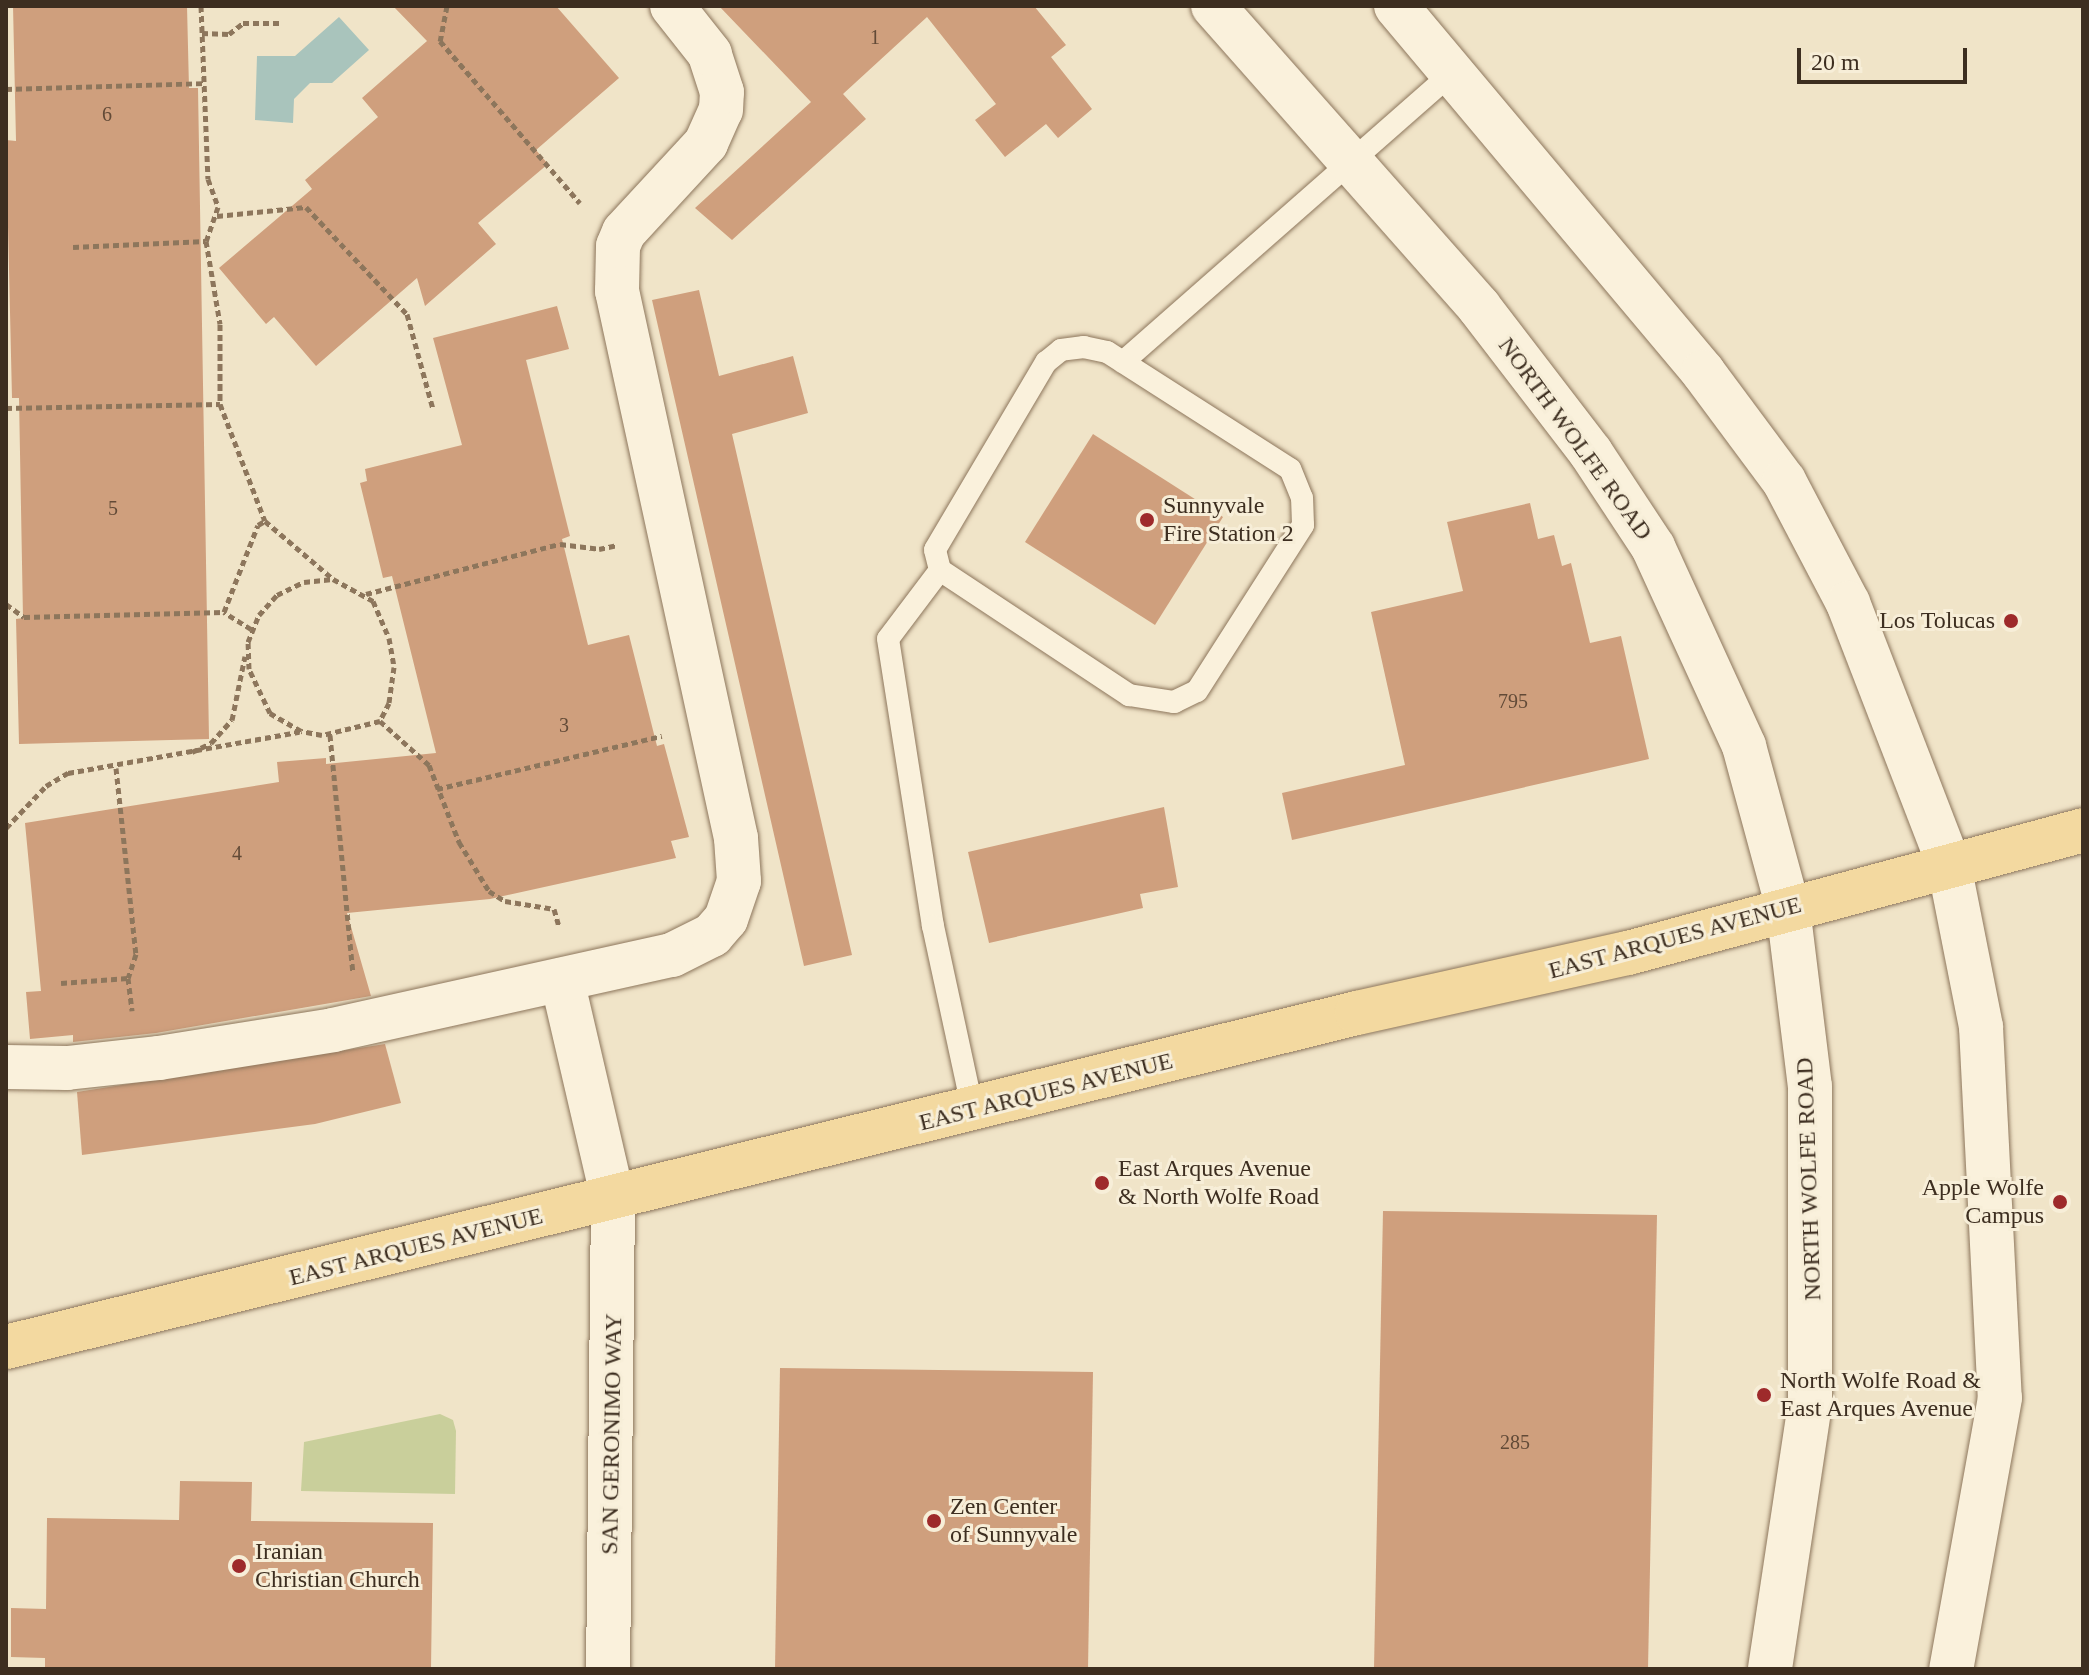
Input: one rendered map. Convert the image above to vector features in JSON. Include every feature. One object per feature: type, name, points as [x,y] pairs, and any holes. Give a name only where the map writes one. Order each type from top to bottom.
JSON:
[{"type":"main road","points":[[6,1067],[67,1068],[137,1060],[358,1025],[568,979],[693,947],[712,935],[736,901],[739,859],[620,306],[618,246],[632,220],[706,143],[721,110],[722,92],[710,54],[672,6]]},
{"type":"main road","name":"NORTH WOLFE ROAD","points":[[1213,6],[1351,158],[1479,307],[1591,453],[1653,547],[1744,746],[1788,908],[1810,1086],[1814,1343],[1810,1404],[1770,1669]]},
{"type":"main road","points":[[1396,6],[1703,372],[1784,481],[1848,603],[1949,865],[1981,1027],[2000,1398],[1951,1669]]},
{"type":"main road","name":"EAST ARQUES AVENUE","points":[[6,1347],[973,1111],[1357,1013],[1628,953],[2083,830]]},
{"type":"main road","name":"SAN GERONIMO WAY","points":[[568,979],[613,1199],[608,1669]]},
{"type":"lane","points":[[1123,362],[1351,158],[1453,72]]},
{"type":"lane","points":[[1084,347],[1107,352],[1290,469],[1302,498],[1303,525],[1197,691],[1174,702],[1129,695],[940,570],[935,550],[1046,362],[1061,350],[1084,347]]},
{"type":"lane","points":[[940,570],[888,639],[933,926],[973,1111]]},
{"type":"path","points":[[6,828],[46,786],[68,773],[180,757],[301,731],[330,735],[380,721],[389,703],[394,667],[382,617],[366,594],[333,579],[265,521],[220,404],[220,324],[206,241],[217,216],[208,179],[201,6]]},
{"type":"path","points":[[447,6],[440,41],[618,246]]},
{"type":"path","points":[[202,33],[229,34],[243,23],[280,23]]},
{"type":"path","points":[[6,89],[204,83]]},
{"type":"path","points":[[217,216],[306,207],[407,314],[433,409]]},
{"type":"path","points":[[73,247],[206,241]]},
{"type":"path","points":[[6,408],[220,404]]},
{"type":"path","points":[[224,612],[252,531],[265,521]]},
{"type":"path","points":[[366,594],[560,544],[599,549],[668,533]]},
{"type":"path","points":[[180,757],[211,743],[232,720],[251,629],[268,604],[288,588],[333,579]]},
{"type":"path","points":[[6,604],[24,617],[224,612],[251,629]]},
{"type":"path","points":[[248,642],[249,669],[260,699],[270,713],[301,731]]},
{"type":"path","points":[[380,721],[422,756],[459,842],[489,891],[505,901],[554,909],[568,979]]},
{"type":"path","points":[[437,789],[712,725]]},
{"type":"path","points":[[330,735],[358,1025]]},
{"type":"path","points":[[116,768],[136,954],[128,978],[137,1060]]},
{"type":"path","points":[[61,983],[128,978]]},
{"type":"green space","points":[[440,1414],[453,1420],[456,1431],[455,1494],[301,1491],[304,1442]]},
{"type":"water","points":[[339,17],[369,50],[332,83],[310,83],[294,99],[293,123],[255,120],[257,56],[295,56]]},
{"type":"building","points":[[13,6],[187,6],[189,88],[198,88],[209,739],[19,744],[16,619],[23,618],[19,398],[12,398],[6,140],[16,141]]},
{"type":"building","points":[[393,6],[556,6],[619,78],[536,150],[548,164],[478,223],[496,244],[425,306],[417,278],[316,366],[274,317],[266,324],[219,268],[312,189],[305,180],[378,117],[362,98],[427,41]]},
{"type":"building","points":[[719,6],[1034,6],[1066,45],[1051,57],[1092,109],[1058,138],[1046,124],[1005,157],[975,120],[996,104],[927,17],[843,94],[866,119],[732,240],[695,208],[811,102]]},
{"type":"building","points":[[699,290],[719,376],[793,356],[808,413],[732,434],[852,955],[804,966],[652,300]]},
{"type":"building","points":[[557,306],[569,349],[526,360],[570,536],[562,539],[588,645],[629,635],[657,746],[664,744],[689,837],[671,841],[676,858],[490,899],[347,913],[371,996],[156,1033],[73,1042],[73,1035],[30,1039],[26,992],[41,991],[25,823],[279,782],[277,762],[326,758],[326,764],[436,753],[392,576],[383,578],[360,483],[367,481],[365,469],[462,445],[433,338]]},
{"type":"building","points":[[1093,434],[1223,517],[1155,625],[1025,542]]},
{"type":"building","points":[[1530,503],[1538,539],[1554,535],[1562,566],[1571,563],[1590,643],[1621,636],[1649,759],[1292,840],[1282,793],[1405,765],[1371,612],[1463,591],[1447,522]]},
{"type":"building","points":[[1164,807],[1178,887],[1140,894],[1143,908],[989,943],[968,852]]},
{"type":"building","points":[[385,1044],[401,1103],[315,1124],[82,1155],[77,1092]]},
{"type":"building","points":[[1383,1211],[1657,1215],[1648,1669],[1374,1669]]},
{"type":"building","name":"Zen Center of Sunnyvale","points":[[780,1368],[1093,1372],[1088,1669],[775,1669]]},
{"type":"building","name":"Iranian Christian Church","points":[[180,1481],[252,1482],[251,1521],[433,1523],[431,1669],[45,1669],[45,1658],[11,1657],[11,1608],[46,1609],[47,1518],[179,1520]]},
{"type":"place","name":"Sunnyvale Fire Station 2","points":[[1147,520]]},
{"type":"place","name":"Los Tolucas","points":[[2011,621]]},
{"type":"place","name":"East Arques Avenue & North Wolfe Road","points":[[1102,1183]]},
{"type":"place","name":"Apple Wolfe Campus","points":[[2060,1202]]},
{"type":"place","name":"North Wolfe Road & East Arques Avenue","points":[[1764,1395]]},
{"type":"place","name":"Zen Center of Sunnyvale","points":[[934,1521]]},
{"type":"place","name":"Iranian Christian Church","points":[[239,1566]]}]
